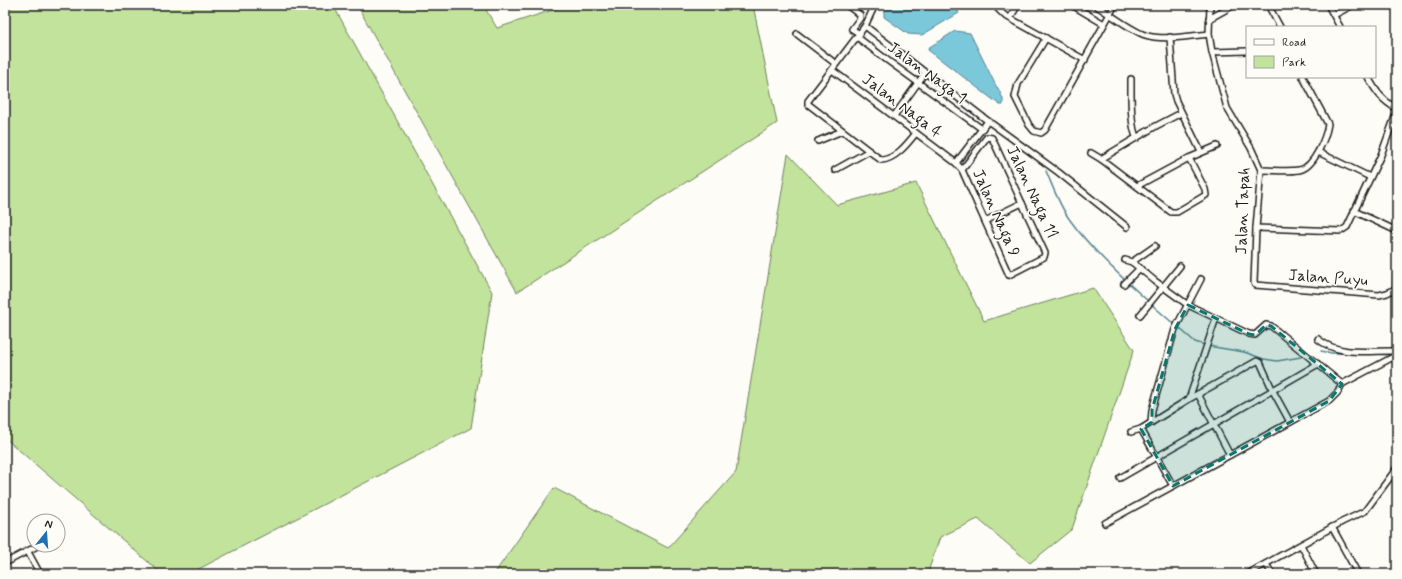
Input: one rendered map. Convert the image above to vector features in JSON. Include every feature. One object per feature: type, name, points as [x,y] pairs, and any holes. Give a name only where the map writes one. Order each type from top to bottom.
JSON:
[{"type":"street","points":[[847,5],[860,15],[860,18],[852,29],[858,35]]},
{"type":"street","points":[[875,5],[865,26],[808,101],[808,104],[881,160],[884,160],[903,150],[916,133]]},
{"type":"street","points":[[996,5],[998,9],[1010,18],[1085,60]]},
{"type":"street","points":[[1010,18],[1018,5]]},
{"type":"street","points":[[1072,5],[1104,24]]},
{"type":"street","points":[[1095,5],[1145,35],[1170,37],[1209,34]]},
{"type":"street","points":[[1046,38],[1018,84],[1015,92],[1015,97],[1029,125],[1034,132],[1040,133],[1045,130],[1115,5]]},
{"type":"street","name":"Jalan Tapah","points":[[1210,5],[1209,34],[1212,52],[1227,108],[1261,170],[1253,281],[1255,285]]},
{"type":"street","points":[[1209,19],[1234,5]]},
{"type":"street","points":[[1268,5],[1279,26]]},
{"type":"street","points":[[1328,5],[1340,26]]},
{"type":"street","points":[[1334,15],[1353,5]]},
{"type":"street","points":[[865,26],[988,121],[1058,172],[1127,227]]},
{"type":"street","points":[[797,34],[836,64]]},
{"type":"street","name":"Jalan Naga 1","points":[[858,35],[918,83],[982,129]]},
{"type":"street","points":[[1170,37],[1174,94],[1181,113],[1201,152]]},
{"type":"street","points":[[1212,52],[1246,51]]},
{"type":"street","name":"Jalan Naga 4","points":[[832,70],[956,164]]},
{"type":"street","points":[[894,116],[925,73]]},
{"type":"street","points":[[1261,170],[1299,170],[1308,166],[1318,152],[1328,126],[1328,121],[1304,78]]},
{"type":"street","points":[[1256,228],[1341,231],[1347,226],[1380,155],[1397,110],[1378,94],[1369,78]]},
{"type":"street","points":[[1131,79],[1133,127],[1137,138]]},
{"type":"street","points":[[1102,159],[1156,126],[1181,113]]},
{"type":"street","points":[[956,164],[988,121]]},
{"type":"street","points":[[818,141],[842,130]]},
{"type":"street","name":"Jalan Naga 11","points":[[962,170],[987,137],[992,138],[1045,255],[1044,257],[1009,275]]},
{"type":"street","points":[[1137,186],[1189,158],[1216,146]]},
{"type":"street","points":[[835,170],[869,151]]},
{"type":"street","points":[[1318,152],[1370,178]]},
{"type":"street","points":[[1091,153],[1102,159],[1171,212],[1177,212],[1206,195],[1205,189],[1189,158]]},
{"type":"street","name":"Jalan Naga 9","points":[[956,164],[962,170],[1009,275]]},
{"type":"street","points":[[985,221],[1022,203]]},
{"type":"street","points":[[1354,211],[1397,231]]},
{"type":"street","points":[[1132,262],[1155,246]]},
{"type":"street","points":[[1125,260],[1132,262],[1188,305],[1249,334],[1255,334],[1266,325],[1271,326],[1342,384]]},
{"type":"street","points":[[1140,315],[1162,286],[1180,266]]},
{"type":"street","points":[[1126,282],[1140,268]]},
{"type":"street","points":[[1396,288],[1397,272]]},
{"type":"street","points":[[1151,423],[1152,410],[1177,326],[1201,279]]},
{"type":"street","name":"Jalan Puyu","points":[[1255,285],[1379,295],[1396,288]]},
{"type":"street","points":[[1189,399],[1206,344],[1216,318]]},
{"type":"street","points":[[1318,339],[1325,345],[1336,349],[1352,351],[1397,351]]},
{"type":"street","points":[[1105,523],[1333,398],[1342,384],[1397,355]]},
{"type":"street","points":[[1131,432],[1141,429],[1189,399],[1257,361],[1260,362],[1273,391],[1290,422]]},
{"type":"street","points":[[1120,478],[1318,364]]},
{"type":"street","points":[[1198,394],[1230,455]]},
{"type":"street","points":[[1141,429],[1173,486]]},
{"type":"street","points":[[1247,574],[1332,527],[1365,511],[1397,468]]},
{"type":"street","points":[[1332,527],[1358,574]]},
{"type":"street","points":[[1301,545],[1316,574]]},
{"type":"street","points":[[5,563],[26,553]]},
{"type":"street","points":[[28,553],[39,574]]},
{"type":"street","points":[[1266,564],[1272,574]]},
{"type":"highlighted area","points":[[1188,305],[1249,334],[1255,335],[1266,325],[1271,326],[1342,384],[1329,401],[1173,486],[1141,429],[1152,422],[1152,410],[1175,329]]},
{"type":"green space","points":[[5,5],[333,5],[492,292],[471,428],[189,574],[162,574],[5,438]]},
{"type":"green space","points":[[357,5],[483,5],[497,28],[568,5],[753,5],[777,123],[517,292]]},
{"type":"green space","points":[[788,154],[837,205],[916,183],[984,321],[1093,288],[1134,350],[1072,529],[1030,563],[978,519],[940,537],[929,569],[931,574],[494,574],[554,488],[668,548],[736,472]]},
{"type":"water","points":[[890,5],[955,5],[959,13],[922,35],[908,34],[884,17],[884,12]]},
{"type":"water","points":[[955,31],[970,33],[998,88],[1003,99],[1003,105],[1000,105],[928,50],[928,48]]},
{"type":"waterway","points":[[1046,171],[1056,196],[1078,231],[1107,262],[1148,301]]},
{"type":"waterway","points":[[1151,304],[1175,325]]},
{"type":"waterway","points":[[1178,327],[1195,342],[1205,345]]},
{"type":"waterway","points":[[1208,346],[1244,352],[1264,359],[1277,361],[1301,357]]},
{"type":"waterway","points":[[1321,351],[1332,353],[1351,353]]},
{"type":"waterway","points":[[1375,354],[1393,355]]}]
